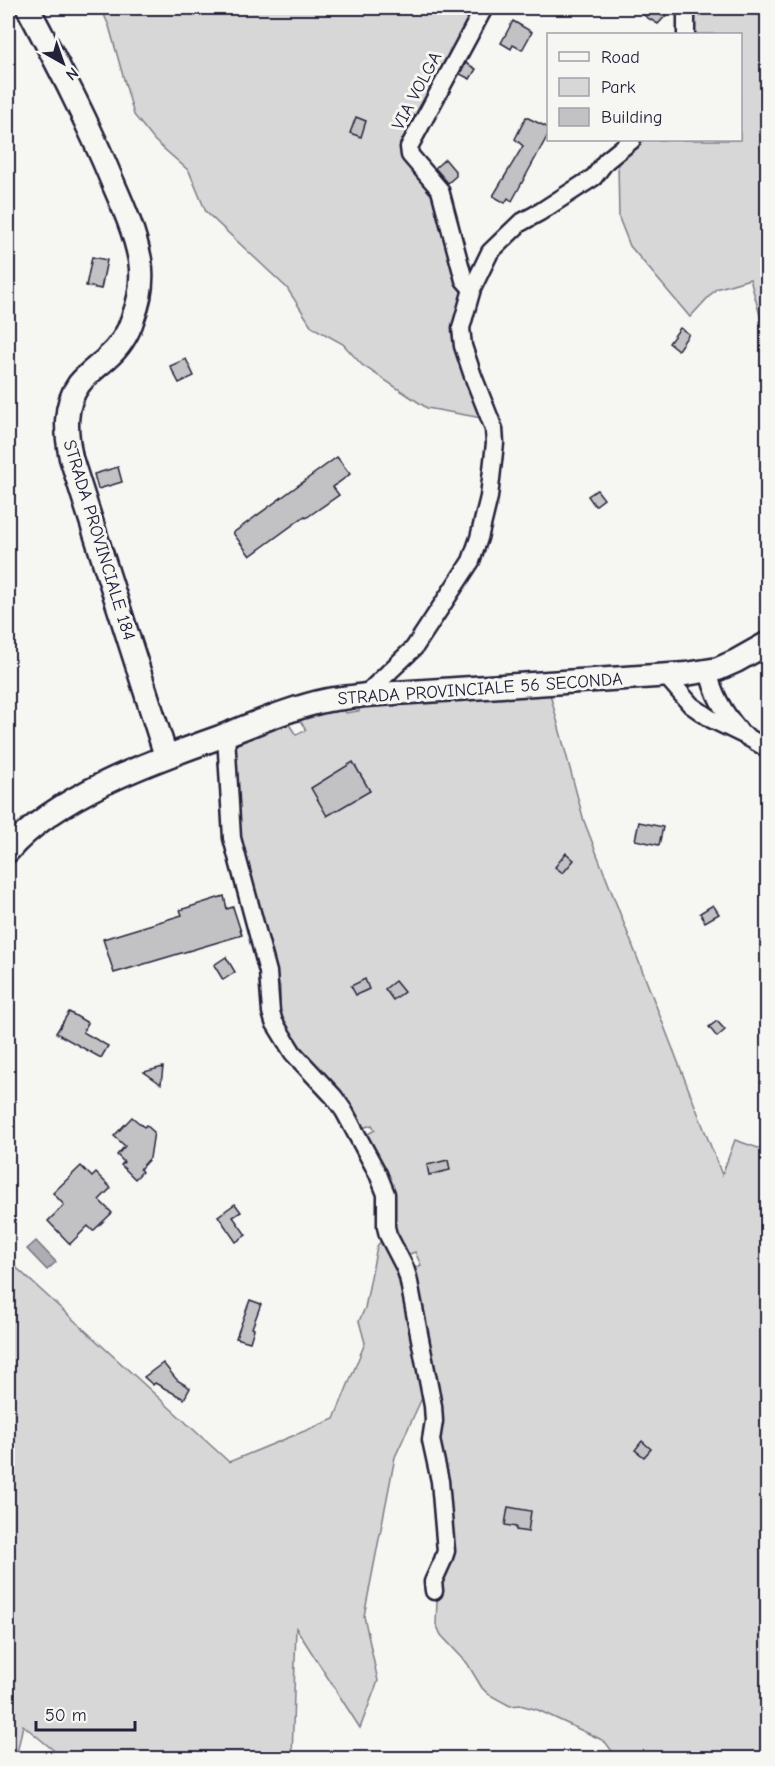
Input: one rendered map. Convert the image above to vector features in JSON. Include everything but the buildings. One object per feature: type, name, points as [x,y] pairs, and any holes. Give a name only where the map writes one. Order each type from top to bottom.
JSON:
[{"type":"street","name":"STRADA PROVINCIALE 184","points":[[28,8],[74,94],[96,144],[129,222],[140,263],[139,301],[133,320],[118,348],[80,384],[73,395],[67,418],[67,436],[71,458],[166,756]]},
{"type":"street","name":"VIA VOLGA","points":[[472,289],[464,280],[440,190],[410,155],[409,147],[484,8]]},
{"type":"street","points":[[686,8],[686,33]]},
{"type":"street","points":[[365,695],[414,648],[471,561],[479,538],[489,497],[495,443],[494,429],[463,346],[461,328],[472,289],[490,252],[520,223],[594,177],[606,161],[631,141]]},
{"type":"street","name":"STRADA PROVINCIALE 56 SECONDA","points":[[8,851],[17,840],[38,824],[83,794],[166,756],[327,701],[365,695],[686,674],[718,669],[768,643]]},
{"type":"street","points":[[708,670],[718,701],[726,715],[744,735]]},
{"type":"street","points":[[666,676],[691,705],[711,719],[768,749]]},
{"type":"street","points":[[226,735],[232,838],[268,972],[274,1022],[293,1053],[344,1111],[378,1174],[386,1194],[388,1235],[405,1268],[433,1406],[434,1421],[431,1440],[440,1482],[445,1537],[446,1551],[433,1582],[434,1591]]},
{"type":"green space","points":[[101,8],[476,8],[402,144],[435,193],[465,295],[455,325],[482,418],[427,408],[362,365],[343,344],[312,327],[287,288],[206,212],[189,171],[155,141],[134,115],[109,26]]},
{"type":"green space","points":[[692,8],[767,8],[767,341],[750,279],[716,289],[690,317],[630,246],[619,218],[618,162],[643,141],[742,141],[742,33],[691,33]]},
{"type":"green space","points":[[550,694],[584,821],[722,1175],[735,1140],[767,1151],[767,1758],[617,1758],[606,1743],[600,1739],[538,1710],[520,1705],[510,1706],[488,1694],[467,1663],[441,1635],[436,1624],[438,1579],[446,1563],[414,1268],[421,1265],[415,1252],[407,1255],[399,1241],[395,1228],[391,1187],[366,1135],[375,1130],[372,1125],[362,1128],[351,1108],[291,1035],[280,1013],[280,987],[240,842],[232,745],[288,723],[296,735],[306,730],[299,719],[343,706],[346,713],[359,711],[358,706]]},
{"type":"green space","points":[[382,1240],[402,1275],[422,1398],[395,1457],[364,1616],[378,1681],[360,1728],[296,1628],[292,1758],[63,1758],[23,1725],[16,1758],[8,1758],[8,1260],[229,1462],[334,1419],[365,1343],[359,1321],[365,1308],[377,1246]]},
{"type":"shaded area","points":[[36,1241],[56,1262],[47,1270],[27,1249]]}]
